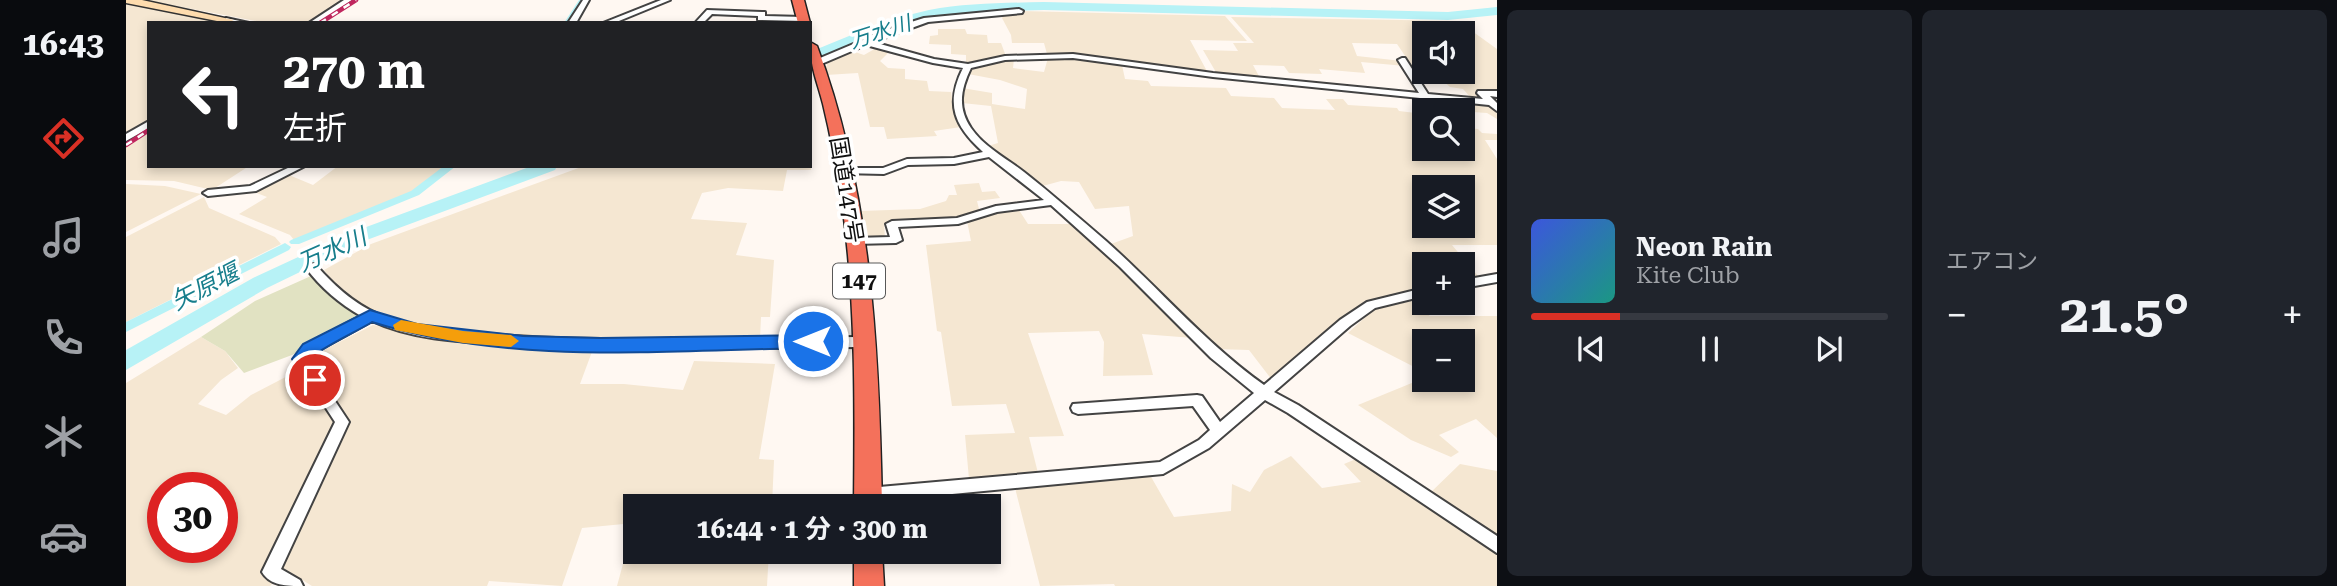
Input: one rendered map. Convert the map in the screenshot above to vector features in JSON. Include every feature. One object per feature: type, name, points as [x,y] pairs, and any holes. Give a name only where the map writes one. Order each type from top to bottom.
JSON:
[{"type":"highway","points":[[798,0],[804,21]]},
{"type":"highway","name":"国道147号","points":[[812,52],[831,103],[845,171],[854,241],[865,342],[868,494]]},
{"type":"highway","points":[[868,564],[869,586]]},
{"type":"street","points":[[126,0],[234,21]]},
{"type":"street","points":[[316,21],[349,0]]},
{"type":"street","points":[[573,21],[586,0]]},
{"type":"street","points":[[611,21],[667,0]]},
{"type":"street","points":[[812,52],[866,42],[927,20],[1019,10]]},
{"type":"street","points":[[701,21],[710,12],[762,14],[761,18],[804,21]]},
{"type":"street","points":[[866,42],[933,61],[968,66],[1005,58],[1073,56],[1213,75],[1495,102]]},
{"type":"street","points":[[1402,60],[1425,96]]},
{"type":"street","points":[[968,66],[956,90],[961,120],[989,154],[1019,174],[1103,244],[1220,359],[1264,395],[1293,409],[1497,545]]},
{"type":"street","points":[[126,138],[147,125]]},
{"type":"street","points":[[845,171],[884,171],[907,162],[954,161],[989,154]]},
{"type":"street","points":[[208,193],[252,189],[296,168]]},
{"type":"street","points":[[854,241],[896,240],[892,224],[958,221],[996,209],[1051,202]]},
{"type":"street","points":[[312,268],[336,292],[370,316],[416,330],[523,342],[865,342]]},
{"type":"street","points":[[1475,282],[1497,278]]},
{"type":"street","points":[[923,494],[1163,468],[1204,444],[1345,323],[1371,305],[1412,295]]},
{"type":"street","points":[[294,586],[271,572],[342,422],[301,359],[310,348],[337,336],[370,316]]},
{"type":"street","points":[[1079,408],[1197,400],[1219,432]]},
{"type":"shaded area","points":[[144,0],[344,0],[311,21],[256,21]]},
{"type":"shaded area","points":[[126,4],[218,21],[147,21],[147,121],[126,134]]},
{"type":"shaded area","points":[[1021,11],[1225,16],[1247,41],[1190,40],[1208,73],[1073,54],[1047,54],[1044,43],[1012,43],[1002,18],[1004,13]]},
{"type":"shaded area","points":[[1231,17],[1458,21],[1412,21],[1412,66],[1397,44],[1352,43],[1357,56],[1402,61],[1405,66],[1361,62],[1365,73],[1319,69],[1322,74],[1289,73],[1284,66],[1253,65],[1260,78],[1217,74],[1203,50],[1238,51],[1233,43],[1254,43]]},
{"type":"shaded area","points":[[938,29],[965,29],[967,34],[987,35],[988,43],[1001,43],[1007,59],[1014,59],[1013,68],[1044,72],[1048,58],[1072,58],[1122,65],[1125,79],[1148,81],[1151,86],[1226,88],[1231,96],[1274,98],[1282,108],[1335,110],[1326,99],[1343,99],[1348,105],[1397,108],[1399,111],[1412,113],[1412,161],[1475,161],[1475,129],[1482,133],[1497,134],[1497,140],[1485,140],[1497,159],[1497,245],[1452,245],[1458,252],[1412,252],[1412,290],[1364,302],[1272,380],[1249,350],[1215,349],[1206,339],[1142,334],[1153,375],[1103,376],[1104,342],[1099,331],[1028,333],[1064,436],[1029,437],[1038,473],[969,479],[965,435],[1015,433],[1006,404],[952,406],[941,332],[937,331],[926,245],[971,241],[967,221],[884,223],[885,238],[861,235],[860,211],[920,209],[946,201],[949,195],[957,195],[954,185],[979,183],[982,192],[995,191],[1000,198],[977,201],[980,213],[1017,207],[1028,224],[1070,224],[1100,248],[1133,236],[1129,206],[1095,209],[1079,182],[1061,181],[1039,187],[988,146],[998,143],[991,106],[962,103],[962,88],[992,93],[992,104],[1025,109],[1027,89],[968,74],[973,67],[966,63],[966,55],[951,54],[951,45],[929,44],[930,36],[938,35]]},
{"type":"shaded area","points":[[1475,33],[1497,49],[1497,93],[1476,91],[1483,100],[1475,100],[1463,89],[1447,84],[1475,84]]},
{"type":"shaded area","points":[[878,47],[890,51],[880,61],[888,68],[905,69],[905,79],[927,81],[929,91],[951,92],[956,121],[961,127],[934,131],[937,136],[887,139],[884,127],[870,127],[858,73],[826,75],[823,66],[827,66],[826,62],[852,51],[864,55]]},
{"type":"shaded area","points":[[1475,103],[1489,104],[1497,111],[1497,119],[1487,113],[1475,112]]},
{"type":"shaded area","points":[[147,134],[147,168],[246,168],[212,190],[174,181],[126,180],[126,147]]},
{"type":"shaded area","points":[[335,168],[443,168],[409,194],[294,240],[290,235],[239,214],[267,197],[254,192],[289,175],[313,185]]},
{"type":"shaded area","points":[[579,168],[811,168],[787,170],[783,191],[728,188],[702,193],[691,219],[747,223],[736,255],[774,260],[770,317],[761,317],[760,338],[551,340],[431,329],[371,312],[333,284],[324,270],[371,244]]},
{"type":"shaded area","points":[[126,184],[165,186],[201,194],[126,232]]},
{"type":"shaded area","points":[[204,197],[209,208],[275,237],[281,244],[126,322],[126,237]]},
{"type":"shaded area","points":[[1411,301],[1412,315],[1497,316],[1497,438],[1476,419],[1439,435],[1459,452],[1451,457],[1411,440],[1358,405],[1412,383],[1412,392],[1475,392],[1475,329],[1412,329],[1412,366],[1348,333],[1373,310]]},
{"type":"shaded area","points":[[373,325],[436,339],[593,349],[580,384],[624,384],[683,390],[694,361],[775,364],[759,459],[774,460],[773,494],[623,494],[623,524],[582,528],[562,586],[489,581],[487,586],[312,586],[280,566],[348,419],[308,358]]},
{"type":"shaded area","points":[[201,337],[225,351],[238,368],[221,380],[198,404],[226,415],[251,395],[301,369],[336,425],[262,574],[273,583],[270,586],[126,586],[126,383]]},
{"type":"shaded area","points":[[1291,456],[1322,488],[1361,482],[1344,464],[1356,459],[1497,553],[1497,586],[1040,586],[1015,488],[1150,475],[1174,517],[1231,511],[1232,484],[1250,492],[1264,470]]},
{"type":"shaded area","points":[[1460,464],[1497,471],[1497,536],[1429,494]]},
{"type":"shaded area","points":[[623,564],[768,564],[767,586],[617,586]]},
{"type":"green space","points":[[311,276],[361,319],[292,355],[244,373],[225,351],[201,337],[255,301]]},
{"type":"waterway","name":"矢原堰","points":[[569,21],[582,0]]},
{"type":"waterway","name":"万水川","points":[[812,56],[886,26],[930,14],[971,8],[1044,6],[1448,16],[1497,11]]},
{"type":"waterway","name":"矢原堰","points":[[400,199],[415,193],[448,168]]},
{"type":"waterway","name":"万水川","points":[[126,361],[260,283],[357,237],[544,168]]},
{"type":"waterway","name":"矢原堰","points":[[295,242],[396,201]]},
{"type":"waterway","name":"矢原堰","points":[[126,327],[285,247]]},
{"type":"railway","points":[[323,21],[356,0]]},
{"type":"railway","points":[[126,145],[147,131]]},
{"type":"slow traffic","points":[[401,325],[463,337],[511,341]]},
{"type":"route","points":[[315,380],[301,359],[310,348],[337,336],[370,316],[416,330],[523,342],[600,344],[813,341]]}]
